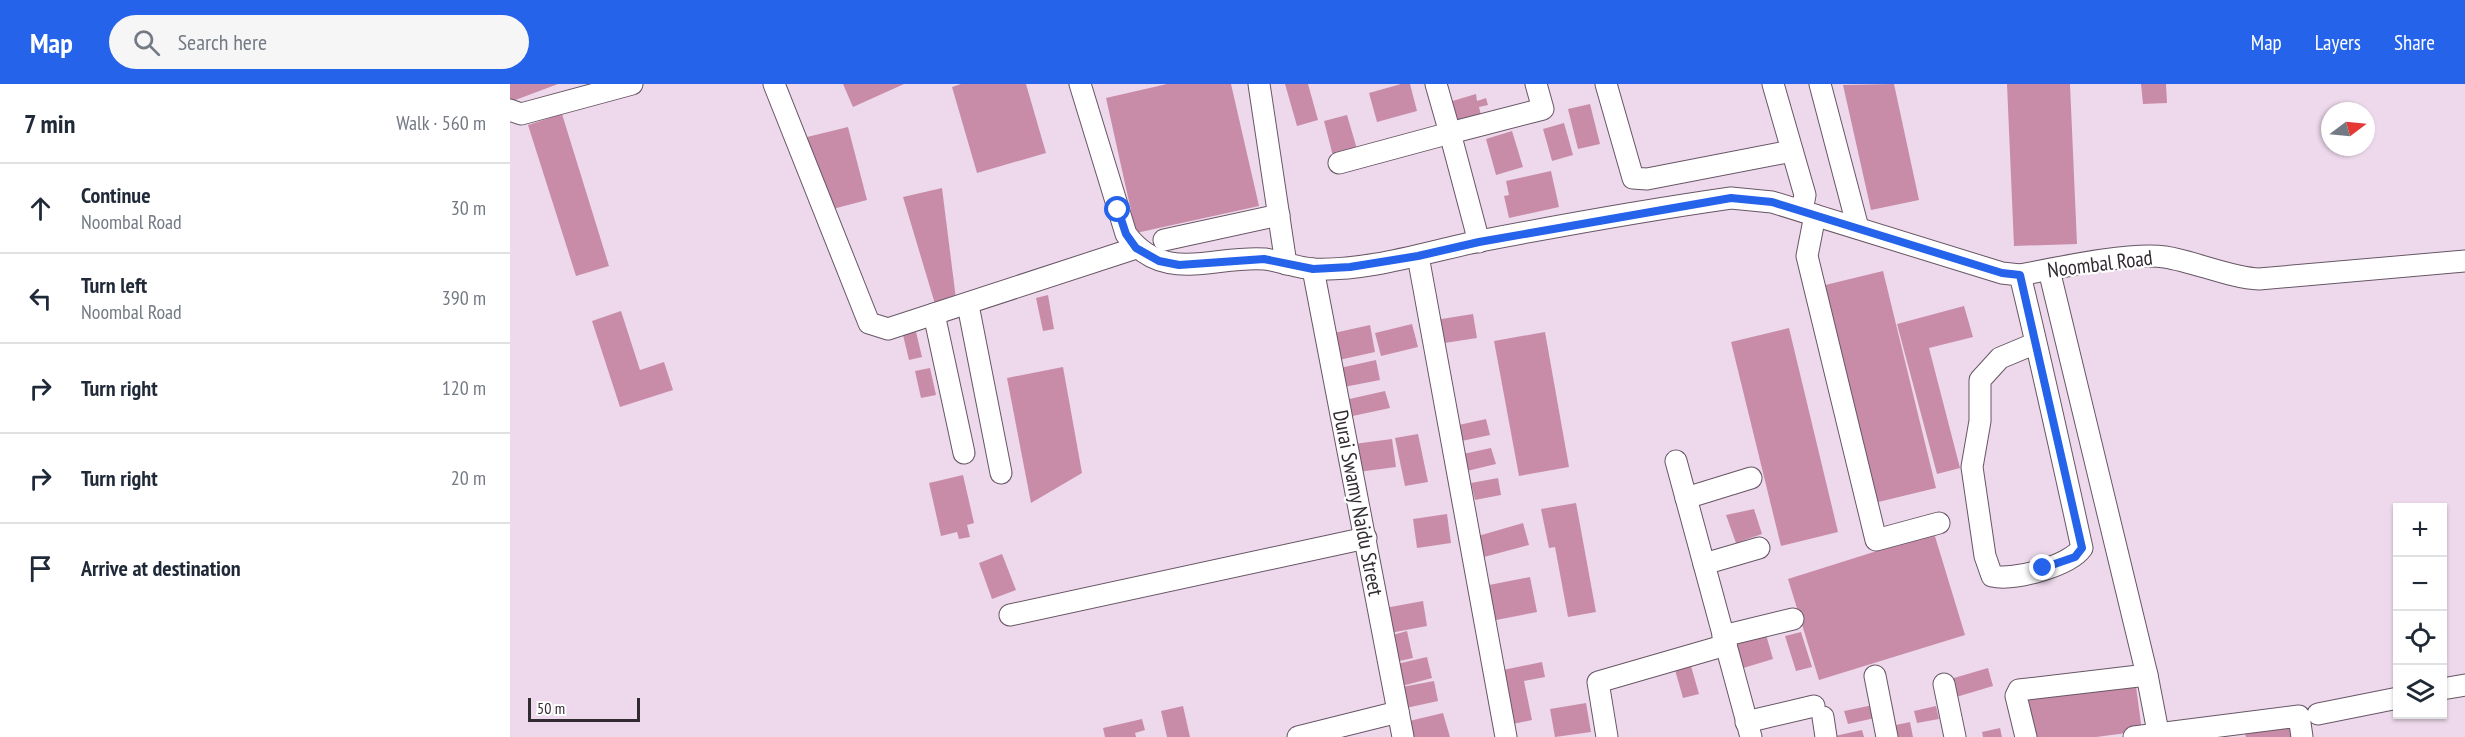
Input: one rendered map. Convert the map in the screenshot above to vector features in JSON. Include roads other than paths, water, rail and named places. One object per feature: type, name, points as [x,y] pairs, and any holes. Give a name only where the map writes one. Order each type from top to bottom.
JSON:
[{"type":"street","points":[[510,110],[520,114],[632,84]]},
{"type":"street","points":[[774,84],[869,323],[888,329],[968,305],[1136,248],[1126,234],[1080,84]]},
{"type":"street","points":[[1259,84],[1286,264]]},
{"type":"street","points":[[1436,84],[1479,242]]},
{"type":"street","points":[[1339,163],[1543,109],[1536,84]]},
{"type":"street","points":[[1606,84],[1633,178],[1649,185],[1717,172],[1792,151]]},
{"type":"street","points":[[1773,84],[1805,195],[1809,213],[1807,256],[1876,540],[1939,523]]},
{"type":"street","points":[[1820,84],[1858,228]]},
{"type":"street","name":"Noombal Road","points":[[1136,248],[1159,261],[1179,265],[1264,259],[1313,269],[1350,267],[1731,198],[1772,202],[2002,273],[2020,275],[2143,256],[2164,256],[2216,268],[2244,278],[2259,279],[2465,261]]},
{"type":"street","points":[[1164,240],[1279,215]]},
{"type":"street","points":[[1418,256],[1506,737]]},
{"type":"street","name":"Durai Swamy Naidu Street","points":[[1313,269],[1403,737]]},
{"type":"street","points":[[2049,270],[2147,675],[2158,735]]},
{"type":"street","points":[[2020,275],[2036,343],[2082,548],[2075,557],[2018,576],[2002,578],[1992,576],[1985,556],[1972,467],[1980,421],[1980,381],[2000,358],[2036,343]]},
{"type":"street","points":[[968,305],[1001,473]]},
{"type":"street","points":[[934,314],[964,453]]},
{"type":"street","points":[[1676,461],[1748,729],[1821,720]]},
{"type":"street","points":[[1686,498],[1751,478]]},
{"type":"street","points":[[1010,615],[1366,538]]},
{"type":"street","points":[[1704,564],[1759,548]]},
{"type":"street","points":[[1607,737],[1598,681],[1793,619]]},
{"type":"street","points":[[2026,737],[2016,696],[2019,690],[2147,675]]},
{"type":"street","points":[[1875,676],[1887,737]]},
{"type":"street","points":[[1944,684],[1955,737]]},
{"type":"street","points":[[2447,688],[2465,685]]},
{"type":"street","points":[[2318,714],[2393,699]]},
{"type":"street","points":[[1295,736],[1398,712]]},
{"type":"street","points":[[2134,737],[2236,730],[2299,716],[2302,737]]}]
